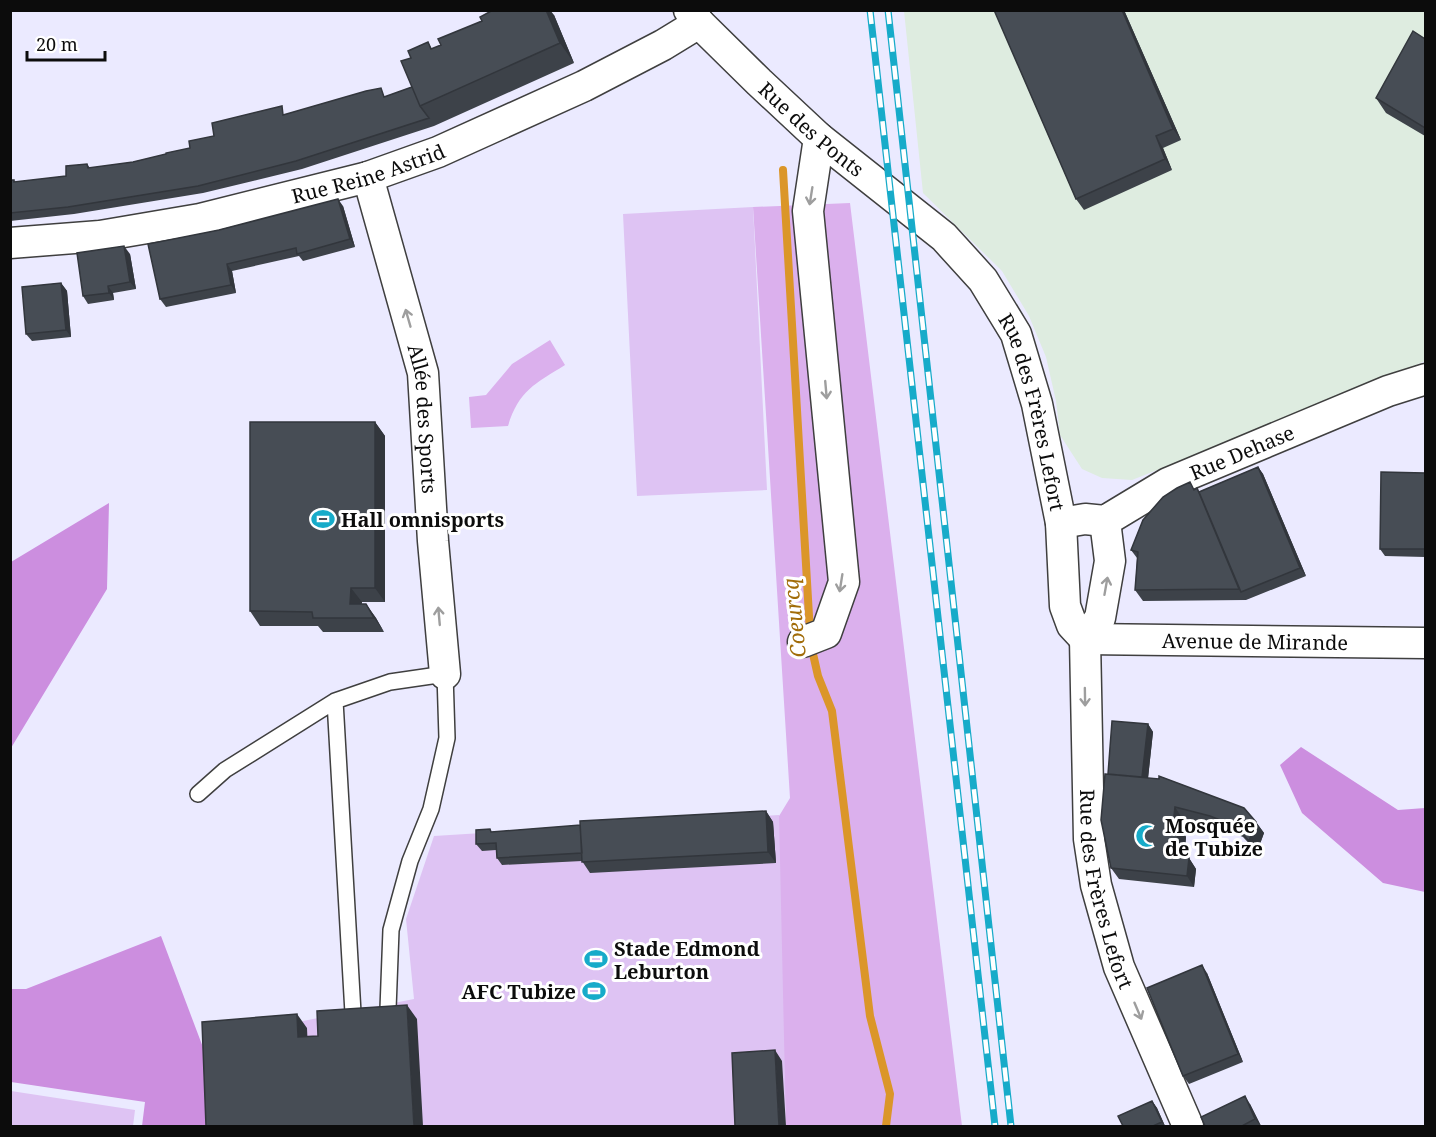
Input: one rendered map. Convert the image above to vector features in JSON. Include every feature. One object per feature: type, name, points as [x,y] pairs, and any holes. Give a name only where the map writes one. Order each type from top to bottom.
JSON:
[{"type":"street","name":"Rue des Ponts","points":[[694,17],[819,138],[944,237]]},
{"type":"street","name":"Rue Reine Astrid","points":[[10,243],[100,236],[200,219],[368,177],[438,152],[584,86],[663,45],[694,17]]},
{"type":"street","points":[[810,639],[826,633],[844,582],[808,211],[819,138]]},
{"type":"street","name":"Allée des Sports","points":[[368,177],[423,373],[445,674]]},
{"type":"street","name":"Rue des Frères Lefort","points":[[944,237],[983,280],[1016,334],[1037,404],[1061,523],[1065,606],[1072,625],[1085,639],[1089,839],[1096,885],[1119,967],[1188,1126]]},
{"type":"street","name":"Rue Dehase","points":[[1105,521],[1168,483],[1388,392],[1425,379]]},
{"type":"street","points":[[1061,523],[1084,519],[1105,521],[1110,561],[1100,618],[1085,639]]},
{"type":"street","name":"Avenue de Mirande","points":[[1085,639],[1425,643]]},
{"type":"lane","points":[[198,794],[225,770],[335,701],[390,682],[445,674]]},
{"type":"lane","name":"Allée des Sports","points":[[388,1009],[391,930],[410,861],[431,808],[447,738],[445,674]]},
{"type":"lane","points":[[335,701],[353,1013]]},
{"type":"shaded area","points":[[904,11],[1425,11],[1425,361],[1374,384],[1132,480],[1102,478],[1082,469],[1060,435],[1056,401],[1046,357],[1029,316],[1002,271],[923,193]]},
{"type":"shaded area","points":[[850,203],[962,1126],[786,1126],[776,821],[790,798],[753,207]]},
{"type":"shaded area","points":[[753,207],[767,490],[637,496],[623,214]]},
{"type":"shaded area","points":[[550,340],[565,365],[529,389],[517,404],[508,426],[471,428],[469,397],[486,395],[512,364]]},
{"type":"shaded area","points":[[109,503],[107,589],[11,748],[11,562]]},
{"type":"shaded area","points":[[1301,747],[1398,810],[1425,808],[1425,892],[1383,883],[1302,813],[1280,765]]},
{"type":"shaded area","name":"Stade Edmond Leburton","points":[[779,815],[786,1126],[209,1126],[207,1040],[414,999],[406,919],[434,836]]},
{"type":"shaded area","points":[[161,936],[207,1058],[207,1126],[142,1126],[145,1102],[11,1082],[11,989],[26,989]]},
{"type":"shaded area","points":[[11,1091],[135,1110],[133,1126],[11,1126]]},
{"type":"building","points":[[493,10],[546,10],[560,43],[420,106],[401,61],[411,58],[408,51],[428,42],[431,49],[441,45],[438,39],[482,21],[480,17]]},
{"type":"building","points":[[994,10],[1122,10],[1173,129],[1156,136],[1165,159],[1076,199]]},
{"type":"building","points":[[1413,31],[1425,39],[1425,128],[1376,98]]},
{"type":"building","points":[[412,87],[420,106],[429,118],[296,161],[198,186],[68,207],[10,213],[10,180],[14,182],[66,176],[66,166],[87,164],[88,168],[133,162],[190,148],[189,141],[214,136],[212,123],[282,106],[283,115],[366,91],[381,88],[384,97]]},
{"type":"building","points":[[338,199],[350,239],[297,254],[296,248],[227,264],[231,285],[160,299],[148,244],[219,230]]},
{"type":"building","points":[[124,246],[130,282],[108,286],[109,293],[83,296],[77,253]]},
{"type":"building","points":[[61,283],[66,330],[26,334],[22,287]]},
{"type":"building","name":"Hall omnisports","points":[[250,422],[375,422],[375,588],[351,588],[350,604],[366,604],[374,618],[313,618],[312,612],[250,611]]},
{"type":"building","points":[[1258,467],[1300,568],[1241,592],[1199,492]]},
{"type":"building","points":[[1381,472],[1425,473],[1425,549],[1380,549]]},
{"type":"building","points":[[1190,482],[1194,490],[1197,488],[1239,589],[1135,590],[1138,552],[1131,550],[1143,520],[1163,497]]},
{"type":"building","points":[[1112,721],[1148,724],[1142,777],[1108,774]]},
{"type":"building","name":"Mosquée de Tubize","points":[[1105,774],[1159,779],[1159,776],[1244,808],[1256,822],[1249,841],[1235,826],[1210,816],[1175,807],[1173,825],[1179,826],[1175,858],[1189,858],[1187,876],[1111,868],[1101,820]]},
{"type":"building","points":[[766,811],[768,852],[582,862],[580,821]]},
{"type":"building","points":[[580,825],[582,853],[497,858],[496,843],[476,844],[476,830],[490,829],[491,832]]},
{"type":"building","points":[[1202,965],[1238,1054],[1183,1076],[1147,988]]},
{"type":"building","points":[[407,1005],[414,1126],[206,1126],[202,1022],[297,1014],[298,1037],[318,1036],[317,1011]]},
{"type":"building","points":[[775,1050],[779,1126],[735,1126],[732,1053]]},
{"type":"building","points":[[1245,1096],[1255,1119],[1242,1126],[1205,1126],[1201,1117]]},
{"type":"building","points":[[1152,1101],[1162,1122],[1153,1126],[1123,1126],[1118,1116]]},
{"type":"waterway","name":"Coeurcq","points":[[783,170],[810,633]]},
{"type":"waterway","name":"Coeurcq","points":[[811,645],[818,676],[832,711],[870,1016],[890,1094],[886,1126]]},
{"type":"railway","points":[[870,10],[995,1126]]},
{"type":"railway","points":[[888,10],[1011,1126]]},
{"type":"place","name":"Hall omnisports","points":[[323,519]]},
{"type":"place","name":"Mosquée de Tubize","points":[[1147,836]]},
{"type":"place","name":"Stade Edmond Leburton","points":[[596,959]]},
{"type":"place","name":"AFC Tubize","points":[[594,991]]}]
